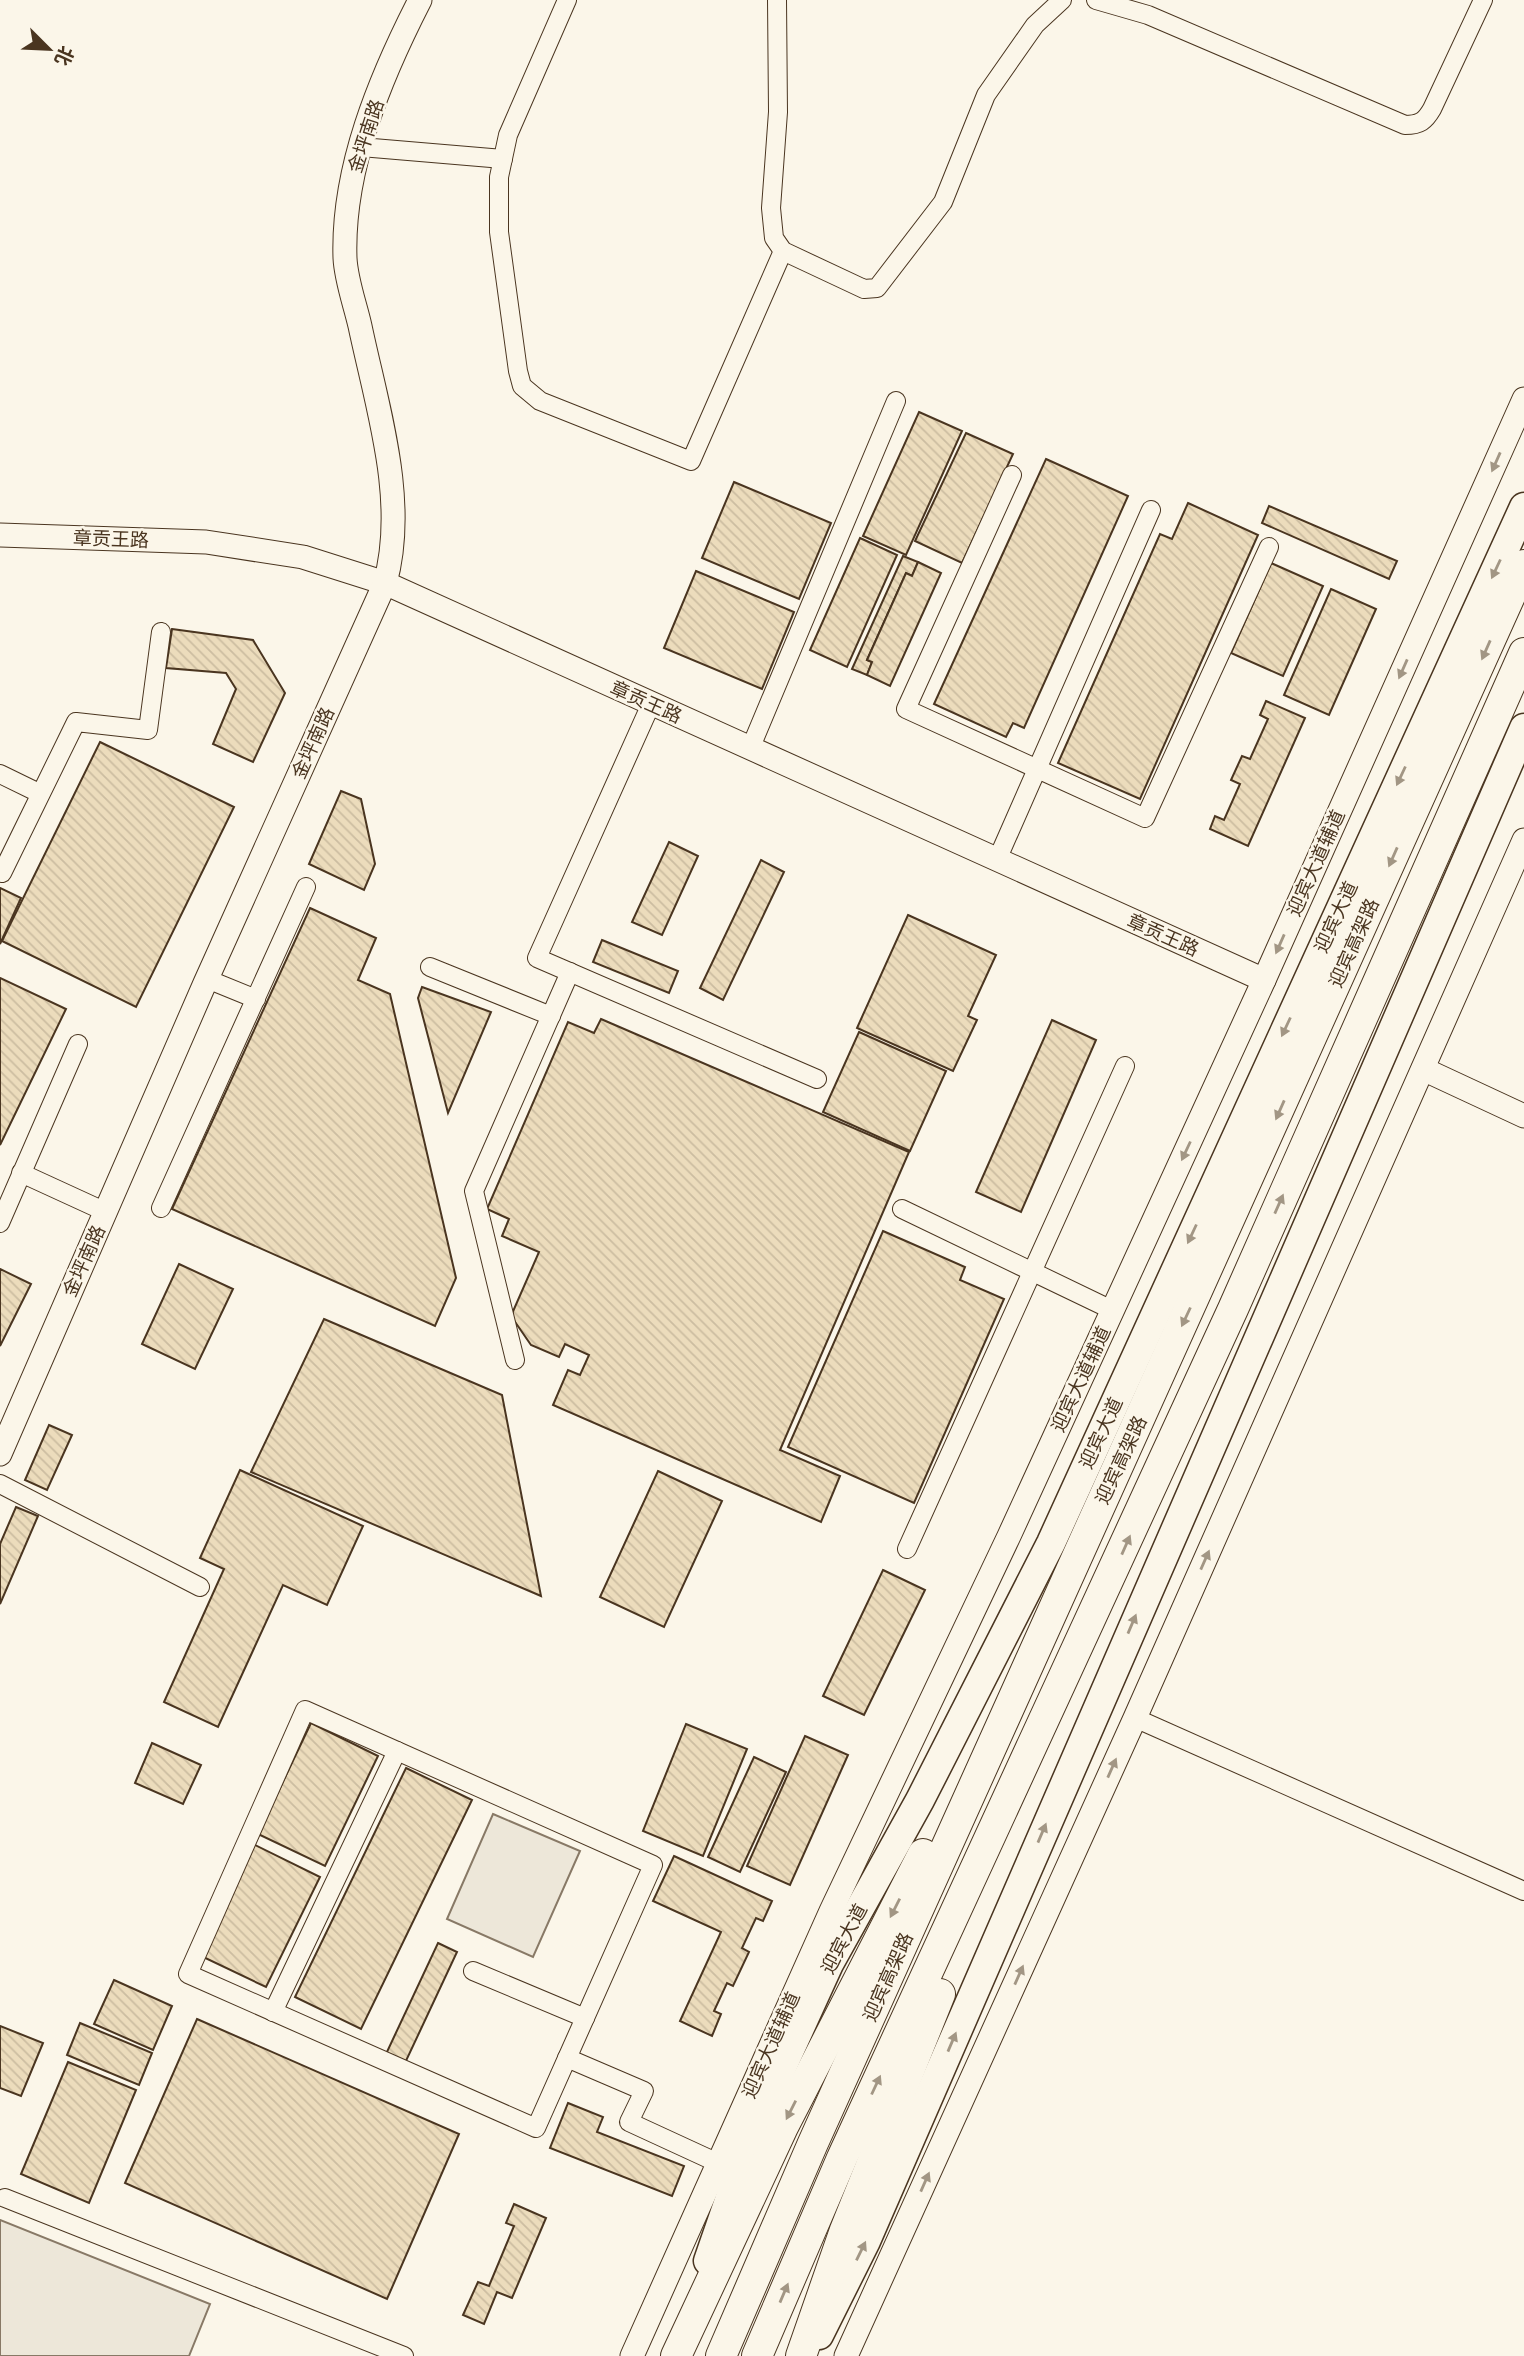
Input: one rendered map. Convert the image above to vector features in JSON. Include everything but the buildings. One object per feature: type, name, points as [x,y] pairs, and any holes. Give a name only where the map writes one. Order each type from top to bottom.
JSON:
[{"type":"highway","name":"迎宾高架路","points":[[721,2356],[1073,1565],[1524,565]]},
{"type":"highway","name":"迎宾高架路","points":[[757,2356],[842,2158],[1110,1579],[1524,653]]},
{"type":"highway","points":[[676,2356],[789,2114],[1073,1565]]},
{"type":"highway","points":[[801,2356],[845,2230],[919,2043],[1022,1802],[1110,1579]]},
{"type":"main road","name":"迎宾大道","points":[[676,2356],[753,2132],[829,1964],[920,1800],[1051,1543],[1524,507]]},
{"type":"main road","points":[[809,2356],[866,2241],[1524,728]]},
{"type":"street","name":"金坪南路","points":[[0,1454],[207,979],[385,583],[391,559],[392,492],[345,259],[352,172],[386,78],[420,0]]},
{"type":"street","points":[[567,0],[508,135],[499,177],[499,232],[522,386],[540,401],[691,461],[783,251]]},
{"type":"street","points":[[776,0],[778,112],[771,208],[774,238],[783,251],[864,289],[877,288],[943,202],[986,95],[1015,51],[1055,2]]},
{"type":"street","points":[[1096,0],[1148,15],[1405,125],[1425,120],[1432,109],[1483,0]]},
{"type":"street","points":[[361,147],[503,159]]},
{"type":"street","name":"迎宾大道辅道","points":[[632,2356],[831,1910],[1264,980],[1524,399]]},
{"type":"street","points":[[750,749],[896,401]]},
{"type":"street","points":[[1012,475],[906,709],[1145,818],[1269,547]]},
{"type":"street","points":[[997,860],[1151,510]]},
{"type":"street","name":"章贡王路","points":[[0,535],[206,542],[303,557],[385,583],[1264,980]]},
{"type":"street","points":[[2,873],[76,722],[148,730],[162,632]]},
{"type":"street","points":[[650,704],[537,958],[817,1079]]},
{"type":"street","points":[[0,774],[39,793]]},
{"type":"street","points":[[846,2356],[1135,1718],[1524,840]]},
{"type":"street","points":[[161,1208],[306,887]]},
{"type":"street","points":[[430,967],[551,1016]]},
{"type":"street","points":[[515,1360],[474,1191],[570,972]]},
{"type":"street","points":[[207,979],[256,999]]},
{"type":"street","points":[[0,1223],[78,1044]]},
{"type":"street","points":[[907,1549],[1125,1066]]},
{"type":"street","points":[[1423,1069],[1524,1116]]},
{"type":"street","points":[[21,1173],[106,1212]]},
{"type":"street","points":[[902,1209],[1112,1310]]},
{"type":"street","points":[[0,1484],[200,1587]]},
{"type":"street","points":[[305,1710],[653,1865],[536,2128],[273,2012],[188,1973],[305,1710]]},
{"type":"street","points":[[1135,1718],[1524,1891]]},
{"type":"street","points":[[273,2012],[397,1751]]},
{"type":"street","points":[[473,1971],[585,2018]]},
{"type":"street","points":[[567,2059],[644,2091],[629,2122],[718,2163]]},
{"type":"street","points":[[5,2198],[404,2356]]},
{"type":"shaded area","points":[[493,1814],[580,1851],[533,1957],[447,1919]]},
{"type":"shaded area","points":[[0,2220],[210,2304],[189,2356],[0,2356]]}]
